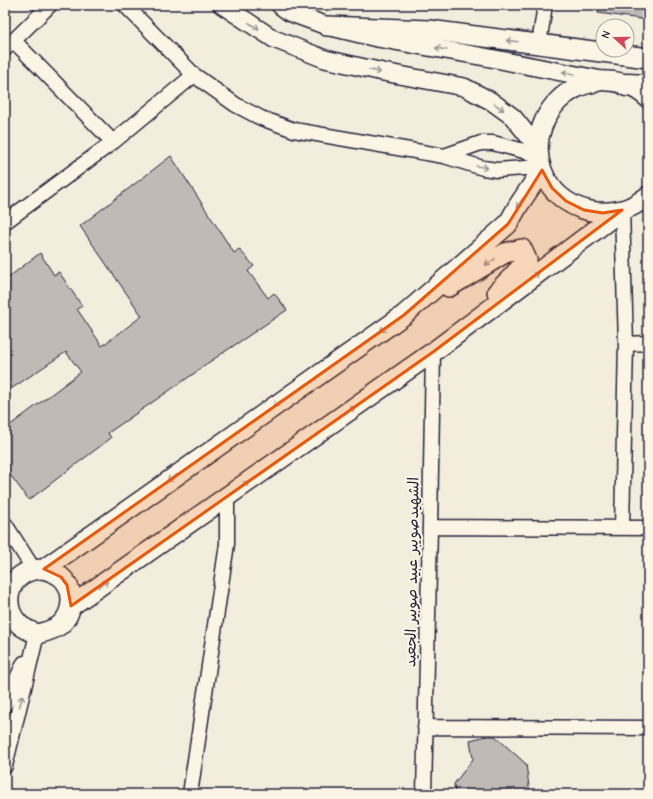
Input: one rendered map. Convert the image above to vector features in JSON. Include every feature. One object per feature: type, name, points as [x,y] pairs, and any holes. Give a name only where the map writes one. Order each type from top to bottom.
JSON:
[{"type":"main road","points":[[327,26],[429,30],[648,58]]},
{"type":"main road","points":[[404,315],[508,224],[540,160],[541,127],[551,108],[566,92],[585,83],[627,84],[648,98]]},
{"type":"main road","points":[[540,160],[552,188],[566,201],[584,210],[603,213],[622,210],[637,204],[648,196]]},
{"type":"main road","points":[[71,606],[433,352],[622,210]]},
{"type":"main road","points":[[39,569],[53,572],[61,577],[67,585],[71,595],[71,606],[67,617],[60,625],[50,631],[37,634],[19,625],[12,617],[7,607],[11,587],[17,579],[25,573],[39,569],[404,315],[505,252],[522,249],[527,260],[512,277],[433,352]]},
{"type":"street","points":[[50,5],[9,45],[113,142]]},
{"type":"street","points":[[125,5],[194,75],[236,105],[261,118],[294,130],[444,156],[483,168],[497,170],[540,160]]},
{"type":"street","points":[[222,5],[274,39],[325,59],[383,72],[464,87],[491,101],[513,117],[540,160]]},
{"type":"street","points":[[280,5],[289,12],[327,26],[378,38],[627,84]]},
{"type":"street","points":[[539,44],[545,5]]},
{"type":"street","points":[[5,222],[113,142],[194,75]]},
{"type":"street","points":[[444,156],[481,143],[493,143],[540,160]]},
{"type":"street","points":[[622,210],[626,344],[622,528]]},
{"type":"street","points":[[626,344],[648,343]]},
{"type":"street","name":"الشهيدصويبر عبيد صوبير الجعيد","points":[[424,794],[433,352]]},
{"type":"street","points":[[190,794],[226,544],[227,497]]},
{"type":"street","points":[[5,524],[39,569]]},
{"type":"street","points":[[430,527],[648,528]]},
{"type":"street","points":[[5,704],[37,634]]},
{"type":"street","points":[[5,766],[37,634]]},
{"type":"street","points":[[425,727],[648,728]]},
{"type":"highlighted area","points":[[542,170],[552,188],[566,201],[584,210],[603,213],[622,210],[433,352],[71,606],[67,585],[61,577],[44,569],[404,315],[508,224]]},
{"type":"building","points":[[599,5],[648,5],[648,20],[598,13]]},
{"type":"building","points":[[171,156],[234,253],[239,249],[254,266],[248,271],[268,298],[274,293],[287,310],[199,369],[108,433],[111,438],[29,500],[5,468],[5,429],[81,372],[66,352],[5,393],[5,280],[40,253],[54,275],[59,272],[82,306],[77,309],[102,346],[142,316],[80,226]]},
{"type":"building","points":[[487,736],[495,736],[526,764],[530,794],[455,794],[454,784],[473,759],[470,740]]}]
